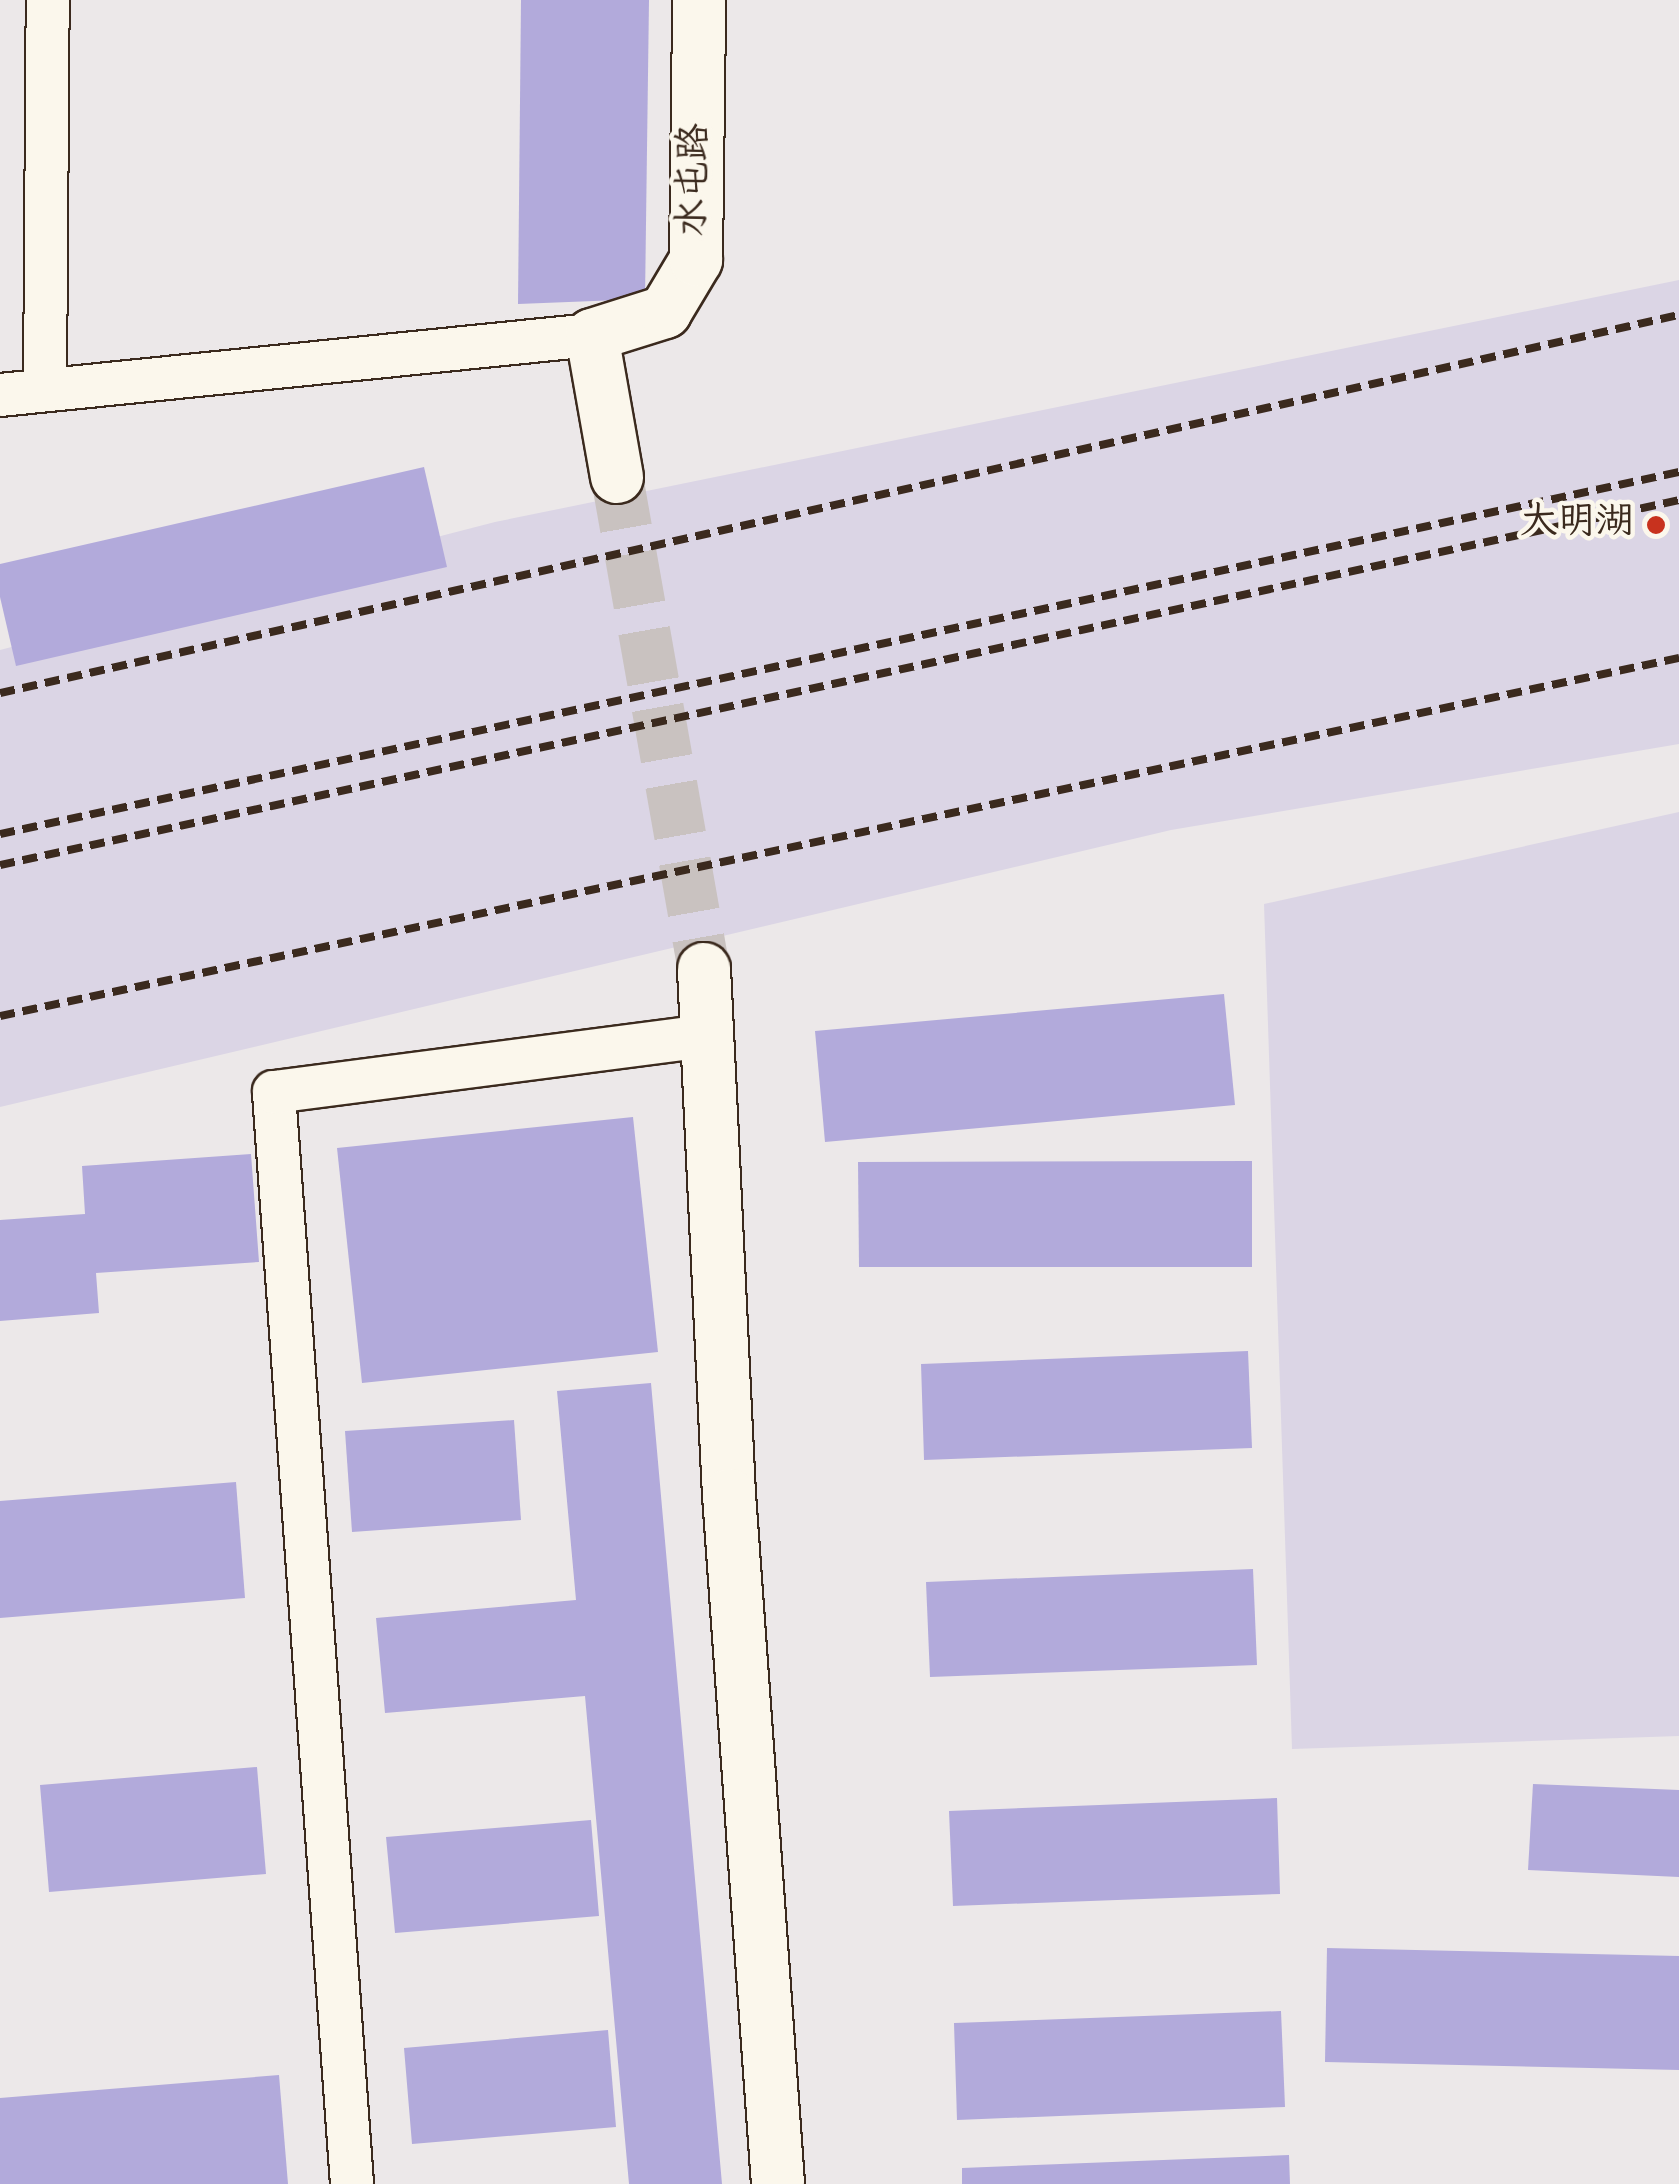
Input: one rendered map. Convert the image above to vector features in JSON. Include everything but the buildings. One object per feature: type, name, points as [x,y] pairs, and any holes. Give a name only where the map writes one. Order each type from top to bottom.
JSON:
[{"type":"street","points":[[45,390],[48,0]]},
{"type":"street","name":"水屯路","points":[[592,335],[665,312],[696,260],[699,0]]},
{"type":"street","points":[[0,394],[592,335],[617,477]]},
{"type":"street","points":[[704,968],[729,1495],[778,2184]]},
{"type":"street","points":[[352,2184],[274,1092],[710,1035]]},
{"type":"shaded area","points":[[1679,280],[1679,744],[1171,830],[0,1107],[0,650],[495,522]]},
{"type":"shaded area","points":[[1679,812],[1679,1736],[1292,1749],[1264,904]]},
{"type":"tunnel","points":[[617,477],[704,969]]},
{"type":"railway","points":[[0,693],[1679,315]]},
{"type":"railway","points":[[0,834],[1679,472]]},
{"type":"railway","points":[[0,865],[1679,500]]},
{"type":"railway","points":[[0,1016],[1679,658]]},
{"type":"place","name":"大明湖","points":[[1656,525]]}]
